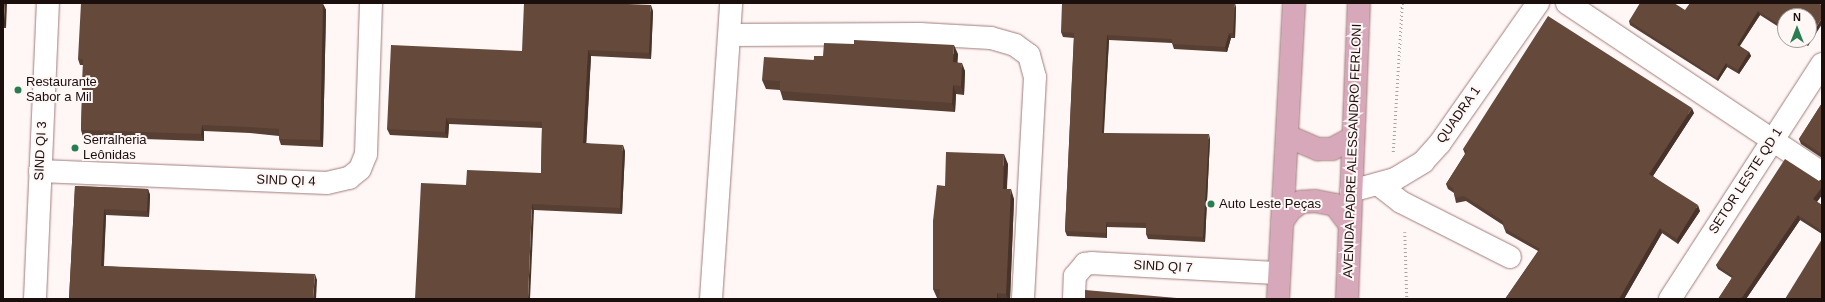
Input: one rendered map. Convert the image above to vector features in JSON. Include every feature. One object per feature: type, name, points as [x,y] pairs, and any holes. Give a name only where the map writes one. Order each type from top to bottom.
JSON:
[{"type":"main road","points":[[1278,299],[1294,3]]},
{"type":"main road","name":"AVENIDA PADRE ALESSANDRO FERLONI","points":[[1347,299],[1359,3]]},
{"type":"main road","points":[[1287,136],[1318,150],[1332,149],[1353,138]]},
{"type":"main road","points":[[1282,222],[1290,210],[1301,202],[1315,201],[1335,205],[1350,225]]},
{"type":"street","name":"SIND QI 3","points":[[35,299],[48,3]]},
{"type":"street","name":"SIND QI 4","points":[[40,171],[327,183],[349,178],[360,169],[366,154],[371,3]]},
{"type":"street","points":[[711,299],[732,3]]},
{"type":"street","name":"QUADRA 1","points":[[1351,190],[1395,179],[1423,162],[1440,143],[1538,3]]},
{"type":"street","points":[[1567,3],[1771,142],[1822,173]]},
{"type":"street","points":[[730,35],[920,34],[991,38],[1015,45],[1029,55],[1035,77],[1022,299]]},
{"type":"street","name":"SETOR LESTE QD 1","points":[[1670,299],[1822,64]]},
{"type":"street","points":[[1378,184],[1401,202],[1510,257]]},
{"type":"street","name":"SIND QI 7","points":[[1074,299],[1075,276],[1085,264],[1092,263],[1279,272]]},
{"type":"building","points":[[3,3],[5,3],[4,24],[3,24]]},
{"type":"building","points":[[81,3],[323,4],[320,140],[279,139],[279,129],[202,125],[201,134],[81,130],[83,59],[78,59]]},
{"type":"building","points":[[524,3],[605,3],[651,5],[649,53],[588,50],[583,143],[623,145],[620,208],[532,204],[528,299],[415,299],[421,183],[466,185],[467,170],[541,173],[542,122],[446,118],[445,132],[387,129],[391,45],[522,51]]},
{"type":"building","points":[[1062,3],[1235,3],[1233,33],[1229,33],[1225,47],[1172,44],[1172,39],[1107,35],[1102,133],[1209,134],[1203,237],[1146,234],[1146,223],[1106,222],[1106,233],[1065,231],[1074,33],[1061,32]]},
{"type":"building","points":[[1640,3],[1674,3],[1685,10],[1690,3],[1818,3],[1822,5],[1822,18],[1817,26],[1817,8],[1777,8],[1777,23],[1758,11],[1737,45],[1749,52],[1738,70],[1726,63],[1717,78],[1629,21]]},
{"type":"building","points":[[1548,16],[1692,108],[1649,174],[1698,205],[1677,239],[1660,228],[1619,299],[1505,299],[1540,249],[1504,228],[1503,221],[1464,196],[1455,198],[1453,188],[1446,184],[1467,151],[1463,149]]},
{"type":"building","points":[[854,40],[954,45],[953,62],[962,63],[961,86],[953,85],[952,103],[780,91],[780,81],[762,80],[764,57],[814,60],[814,56],[823,56],[824,43],[854,44]]},
{"type":"building","points":[[1822,103],[1822,154],[1799,139]]},
{"type":"building","points":[[946,152],[1004,154],[1003,189],[1011,189],[1006,294],[997,293],[997,299],[939,299],[940,289],[933,289],[933,221],[937,185],[945,186]]},
{"type":"building","points":[[1785,159],[1819,181],[1822,179],[1822,187],[1813,199],[1822,205],[1822,231],[1798,215],[1741,299],[1718,299],[1733,276],[1716,265]]},
{"type":"building","points":[[75,186],[148,189],[147,211],[104,209],[101,266],[315,274],[313,299],[69,299]]},
{"type":"building","points":[[1822,239],[1822,299],[1785,299]]},
{"type":"building","points":[[1085,290],[1188,299],[1085,299]]},
{"type":"place","name":"Restaurante Sabor a Mil","points":[[18,90]]},
{"type":"place","name":"Serralheria Leônidas","points":[[75,148]]},
{"type":"place","name":"Auto Leste Peças","points":[[1211,204]]}]
